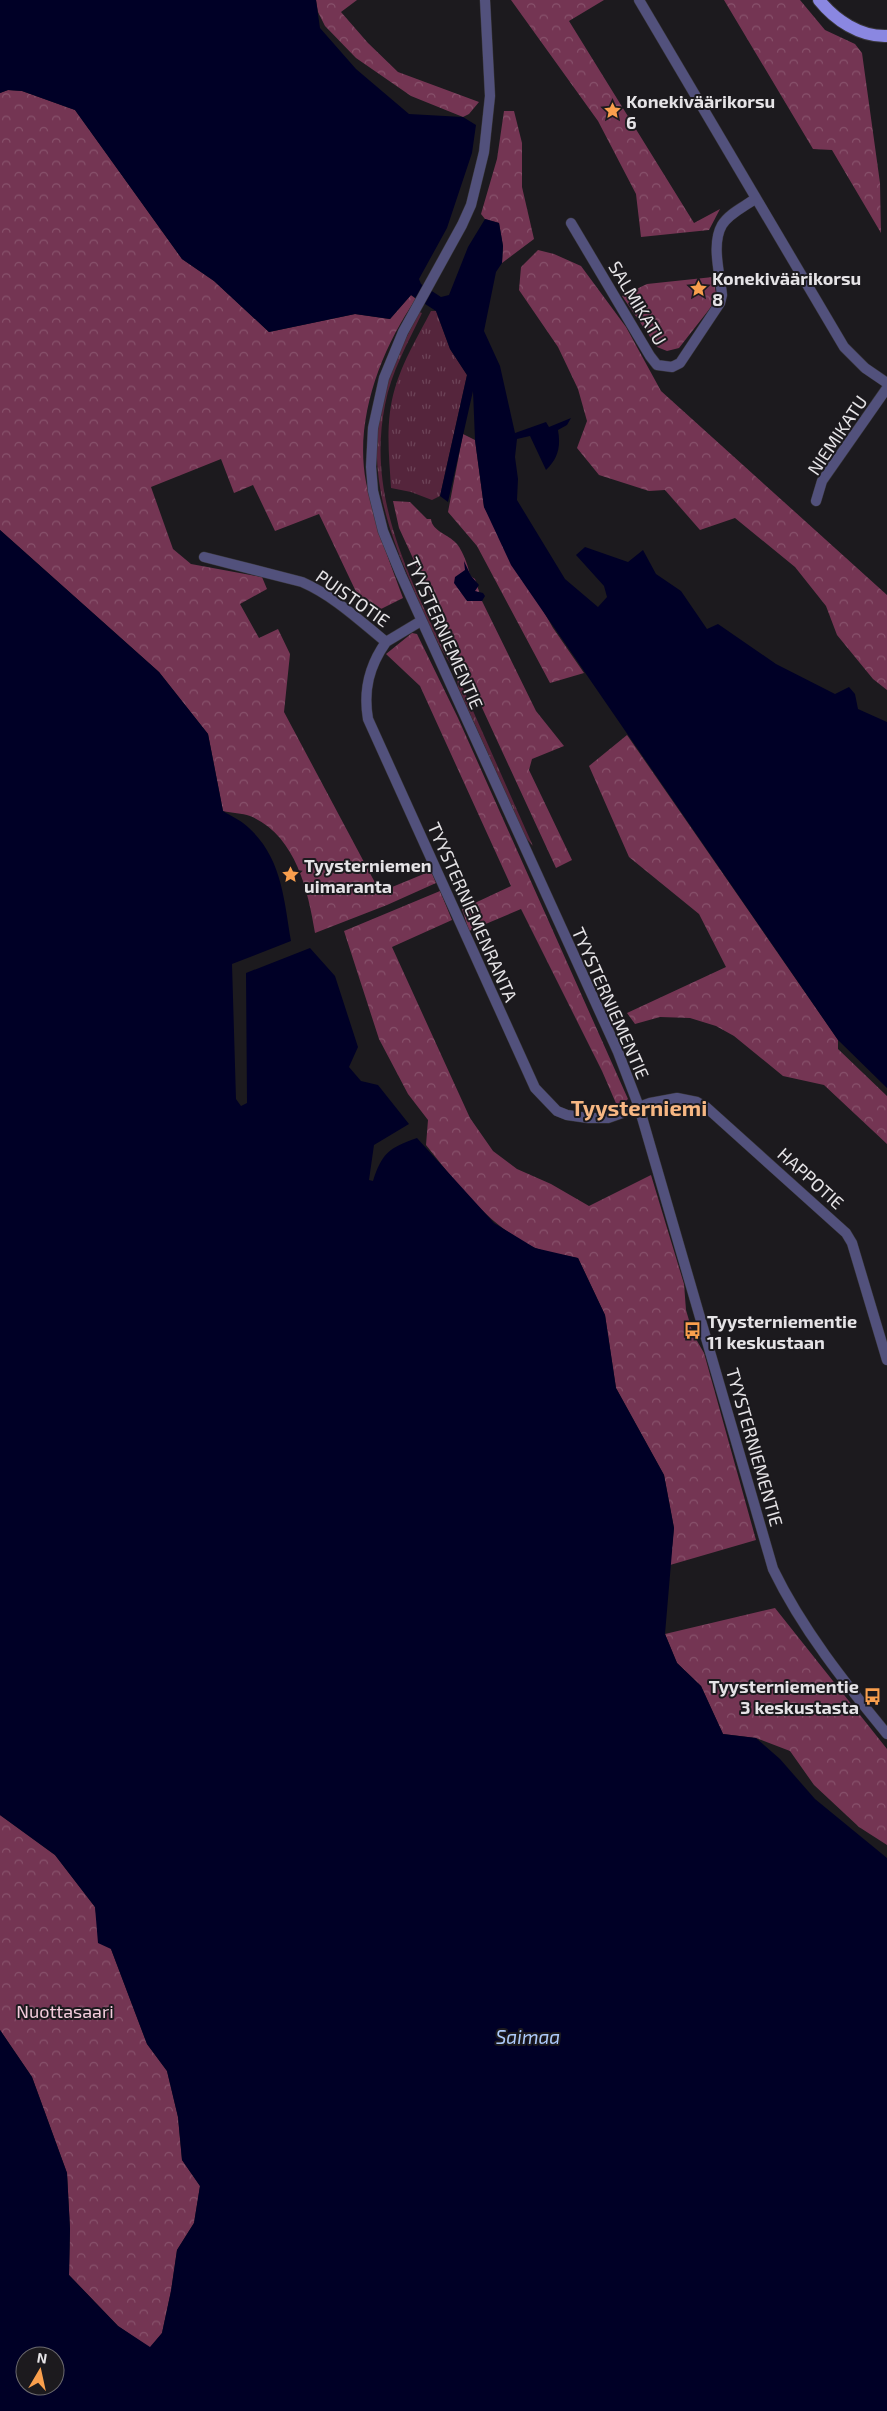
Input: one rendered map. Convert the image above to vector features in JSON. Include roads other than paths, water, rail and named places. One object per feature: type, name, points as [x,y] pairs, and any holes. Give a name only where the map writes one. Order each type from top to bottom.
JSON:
[{"type":"main road","points":[[819,0],[831,14],[848,26],[864,32],[887,36]]},
{"type":"street","name":"TYYSTERNIEMENTIE","points":[[485,0],[490,96],[484,152],[471,205],[454,242],[417,306],[384,378],[373,428],[371,467],[373,491],[383,531],[420,621],[614,1044],[639,1107],[773,1569],[787,1599],[803,1625],[887,1734]]},
{"type":"street","points":[[639,0],[844,347],[865,368],[887,383]]},
{"type":"street","name":"SALMIKATU","points":[[571,223],[650,356],[657,364],[672,367],[680,363],[720,302],[722,295],[717,245],[722,225],[728,218],[756,198]]},
{"type":"street","name":"NIEMIKATU","points":[[816,501],[822,481],[887,388]]},
{"type":"street","name":"PUISTOTIE","points":[[204,557],[302,582],[314,587],[351,612],[386,642],[420,621]]},
{"type":"street","name":"TYYSTERNIEMENRANTA","points":[[386,642],[373,663],[368,679],[365,693],[368,719],[535,1088],[552,1106],[567,1115],[608,1118],[639,1107]]},
{"type":"street","name":"HAPPOTIE","points":[[639,1107],[677,1098],[697,1102],[706,1107],[846,1232],[852,1243],[887,1360]]},
{"type":"water","points":[[0,0],[316,0],[320,28],[356,69],[409,114],[463,117],[476,125],[472,153],[447,228],[419,279],[421,284],[441,297],[449,295],[468,247],[485,219],[499,223],[503,246],[502,263],[496,272],[484,331],[500,366],[515,433],[546,422],[549,427],[571,418],[567,425],[558,430],[558,452],[546,470],[530,436],[517,439],[515,457],[518,479],[517,500],[565,579],[598,607],[607,597],[604,586],[576,555],[585,547],[628,562],[643,550],[656,574],[681,591],[707,629],[718,624],[776,664],[835,694],[849,687],[855,694],[858,709],[887,722],[887,1088],[838,1040],[511,565],[484,507],[475,440],[473,391],[448,502],[440,496],[467,375],[450,349],[436,311],[411,295],[390,319],[355,314],[269,332],[214,281],[182,259],[75,110],[22,91],[8,90],[0,93]]},
{"type":"water","name":"Saimaa","points":[[0,530],[159,672],[208,734],[223,811],[249,828],[260,840],[275,866],[280,880],[291,941],[232,964],[236,1099],[241,1106],[247,1103],[246,973],[310,948],[335,976],[358,1047],[349,1067],[361,1081],[378,1085],[409,1124],[374,1145],[369,1180],[373,1181],[383,1158],[388,1153],[400,1145],[417,1138],[494,1223],[535,1248],[578,1258],[605,1315],[616,1388],[664,1475],[674,1528],[665,1634],[677,1663],[701,1686],[723,1734],[756,1738],[780,1759],[815,1799],[887,1858],[887,2411],[0,2411],[0,2030],[32,2077],[67,2173],[70,2229],[69,2275],[118,2326],[150,2347],[162,2333],[177,2250],[194,2223],[200,2186],[182,2160],[178,2117],[167,2071],[147,2044],[111,1949],[98,1943],[95,1907],[55,1855],[0,1815]]},
{"type":"water","points":[[464,561],[471,576],[479,585],[475,591],[483,593],[485,596],[482,601],[467,601],[454,583],[455,577],[465,570]]},
{"type":"place","name":"Konekiväärikorsu 6","points":[[612,111]]},
{"type":"place","name":"Konekiväärikorsu 8","points":[[698,288]]},
{"type":"place","name":"Tyysterniemen uimaranta","points":[[290,875]]},
{"type":"place","name":"Tyysterniementie 11 keskustaan","points":[[693,1331]]},
{"type":"place","name":"Tyysterniementie 3 keskustasta","points":[[873,1696]]},
{"type":"district","name":"Tyysterniemi","points":[[639,1107]]},
{"type":"park label","name":"Nuottasaari","points":[[65,2011]]}]
